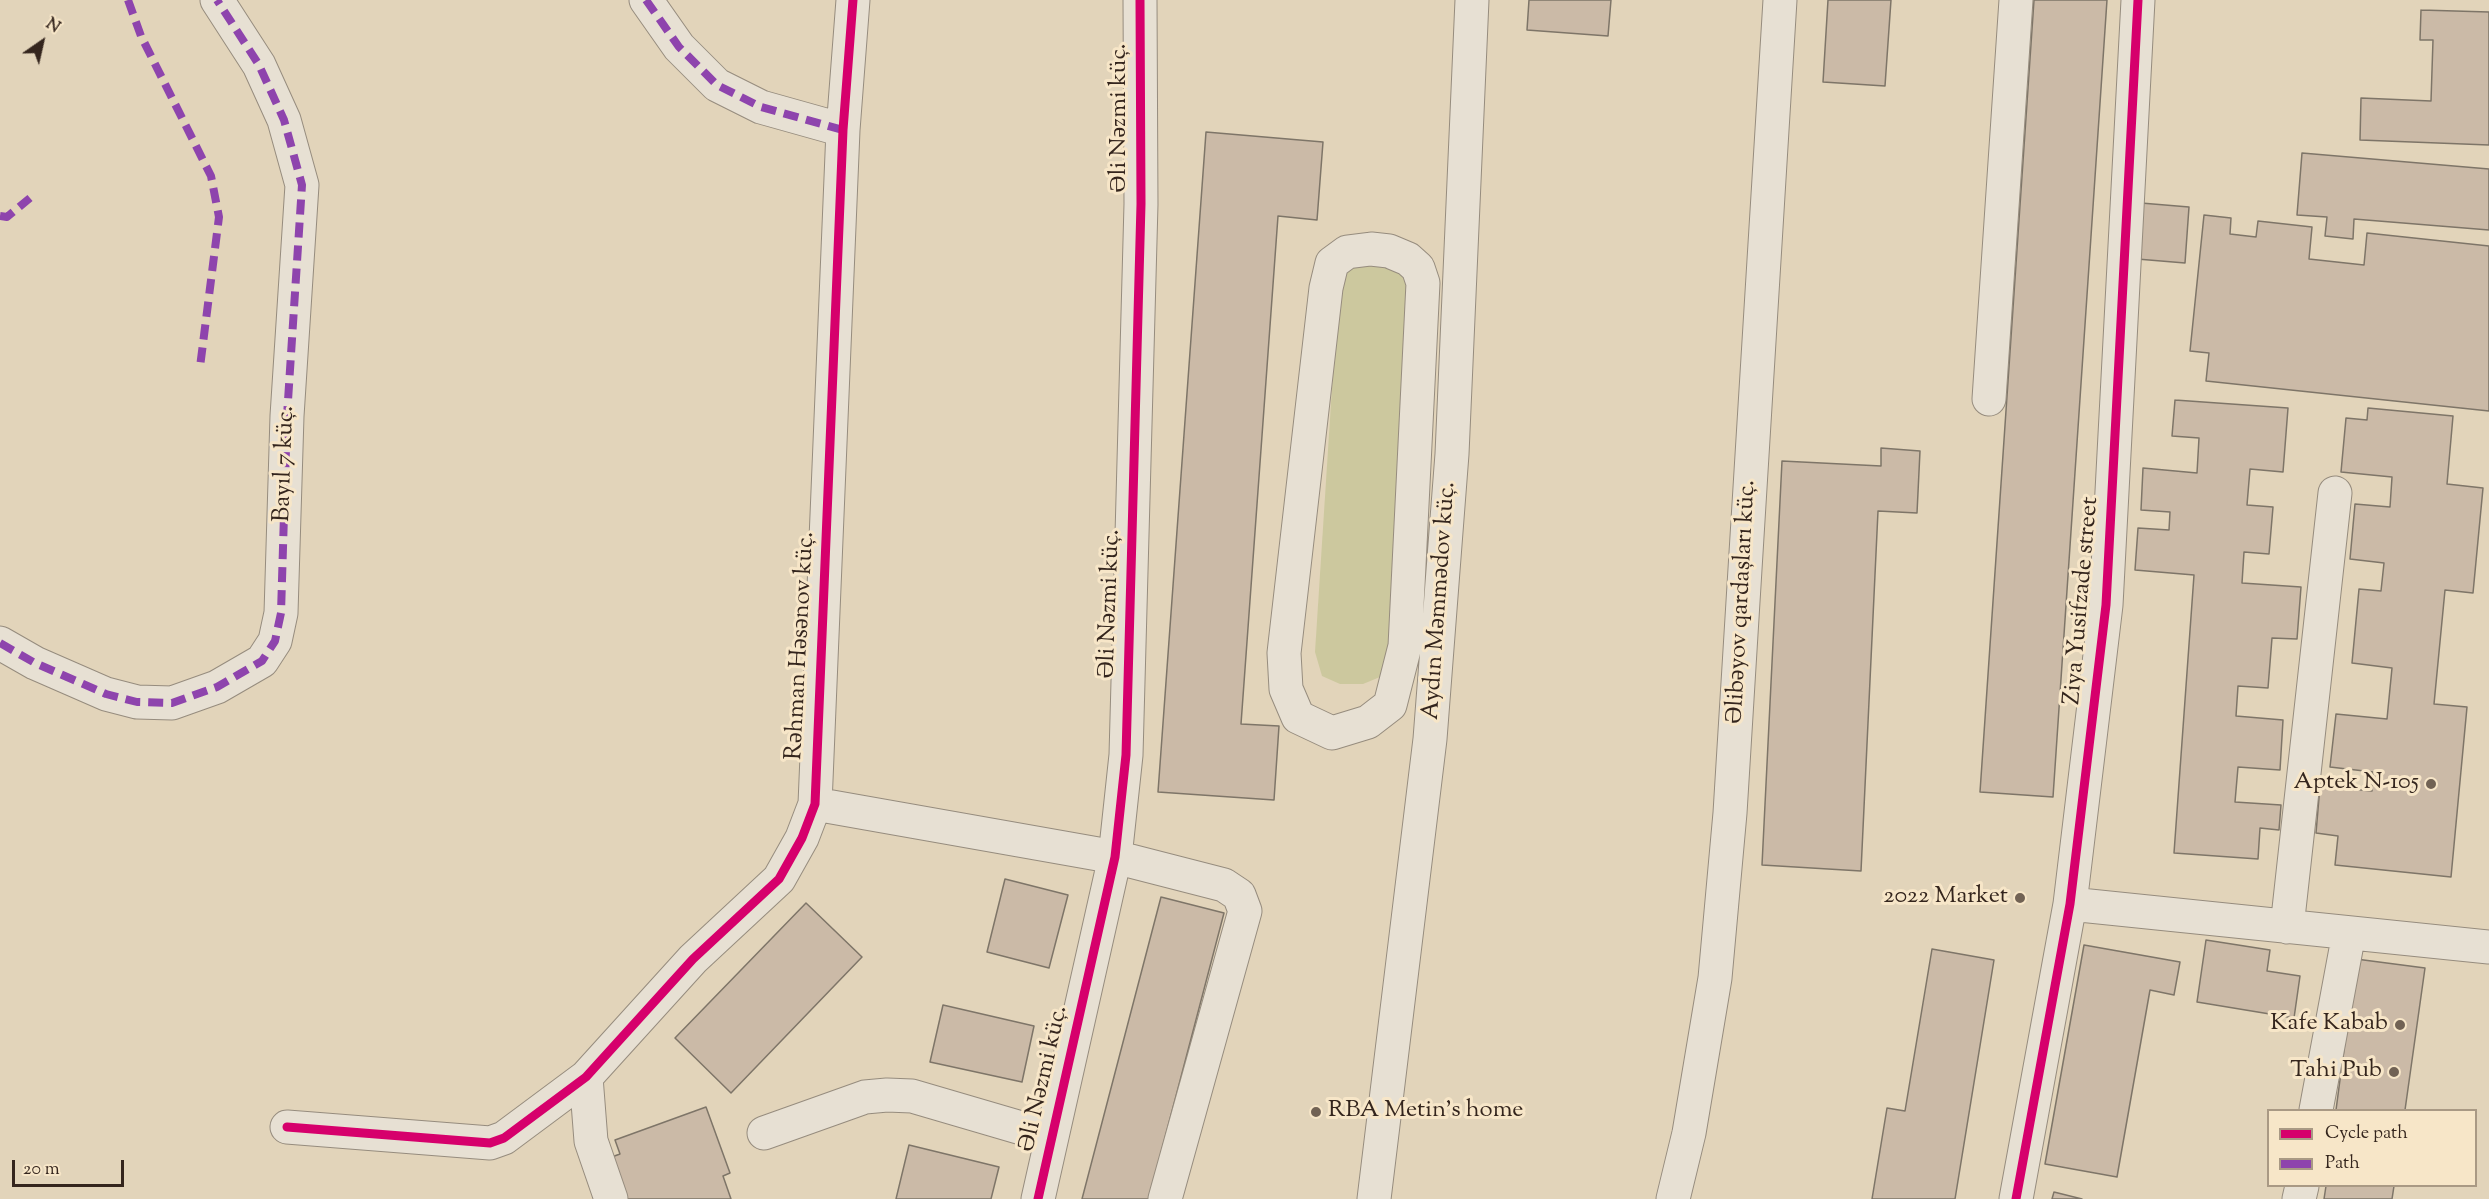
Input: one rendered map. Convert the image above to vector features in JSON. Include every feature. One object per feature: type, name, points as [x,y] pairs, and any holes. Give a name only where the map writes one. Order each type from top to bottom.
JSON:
[{"type":"street","name":"Bayıl 7 küç.","points":[[0,643],[35,663],[106,694],[137,702],[172,703],[217,687],[262,661],[275,641],[281,613],[287,416],[302,185],[284,120],[264,74],[217,0]]},
{"type":"street","points":[[646,0],[679,47],[717,85],[761,107],[843,129]]},
{"type":"street","name":"Rəhman Həsənov küç.","points":[[287,1127],[490,1143],[504,1138],[586,1077],[693,959],[779,879],[802,838],[815,804],[843,129],[853,0]]},
{"type":"street","name":"Əli Nəzmi küç.","points":[[1038,1199],[1115,856],[1126,755],[1141,204],[1140,0]]},
{"type":"street","name":"Aydın Məmmədov küç.","points":[[1374,1199],[1422,821],[1452,454],[1472,0]]},
{"type":"street","name":"Əlibəyov qardaşları küç.","points":[[1673,1199],[1689,1133],[1715,978],[1729,825],[1780,0]]},
{"type":"street","points":[[1989,399],[2016,0]]},
{"type":"street","name":"Ziya Yusifzade street","points":[[2016,1199],[2052,1015],[2070,904],[2106,605],[2138,0]]},
{"type":"street","points":[[1371,249],[1389,251],[1407,259],[1418,268],[1423,283],[1413,453],[1405,646],[1390,705],[1368,722],[1332,733],[1298,717],[1286,689],[1284,653],[1326,288],[1332,263],[1347,252],[1371,249]]},
{"type":"street","points":[[1413,453],[1452,454]]},
{"type":"street","points":[[2287,927],[2336,493]]},
{"type":"street","points":[[815,804],[1115,856],[1224,885],[1239,895],[1245,911],[1165,1199]]},
{"type":"street","points":[[2070,904],[2489,947]]},
{"type":"street","points":[[2316,1109],[2349,933]]},
{"type":"street","points":[[586,1077],[591,1141],[611,1199]]},
{"type":"street","points":[[764,1133],[865,1097],[886,1095],[912,1096],[1052,1137]]},
{"type":"shaded area","points":[[1387,255],[1411,284],[1388,655],[1380,677],[1363,684],[1340,684],[1322,676],[1315,652],[1339,279],[1345,265]]},
{"type":"building","points":[[1529,0],[1611,0],[1608,36],[1527,30]]},
{"type":"building","points":[[1828,0],[1891,0],[1885,86],[1823,82]]},
{"type":"building","points":[[2034,0],[2107,0],[2053,797],[1980,792]]},
{"type":"building","points":[[2421,10],[2489,12],[2489,145],[2360,140],[2361,98],[2431,101],[2433,40],[2420,40]]},
{"type":"building","points":[[1206,132],[1323,142],[1317,220],[1278,216],[1241,724],[1279,726],[1274,800],[1158,792]]},
{"type":"building","points":[[2302,153],[2489,169],[2489,230],[2354,219],[2353,239],[2325,236],[2327,217],[2297,215]]},
{"type":"building","points":[[2141,203],[2189,207],[2185,263],[2137,259]]},
{"type":"building","points":[[2204,215],[2231,218],[2230,234],[2256,237],[2258,221],[2312,227],[2309,259],[2364,265],[2367,233],[2489,246],[2489,411],[2206,381],[2209,353],[2190,351]]},
{"type":"building","points":[[2175,400],[2288,408],[2283,472],[2250,469],[2247,505],[2273,507],[2269,554],[2244,552],[2242,583],[2301,587],[2297,639],[2272,638],[2268,688],[2238,686],[2236,716],[2283,720],[2280,770],[2238,767],[2235,802],[2281,805],[2279,830],[2260,828],[2258,859],[2174,853],[2194,575],[2135,570],[2138,528],[2169,530],[2170,512],[2141,510],[2143,468],[2197,473],[2199,438],[2172,436]]},
{"type":"building","points":[[2368,408],[2453,416],[2447,484],[2483,488],[2473,593],[2445,590],[2434,704],[2467,707],[2451,877],[2335,865],[2338,836],[2316,833],[2320,786],[2372,791],[2373,772],[2330,767],[2336,714],[2387,719],[2392,668],[2352,663],[2359,589],[2381,591],[2384,563],[2350,559],[2355,504],[2390,507],[2392,477],[2341,472],[2346,418],[2367,420]]},
{"type":"building","points":[[1881,448],[1920,451],[1917,513],[1878,511],[1861,871],[1762,865],[1782,461],[1881,466]]},
{"type":"building","points":[[1005,879],[1068,895],[1049,968],[987,952]]},
{"type":"building","points":[[1161,897],[1224,913],[1149,1199],[1082,1199]]},
{"type":"building","points":[[806,903],[862,957],[731,1093],[675,1038]]},
{"type":"building","points":[[2206,940],[2270,950],[2267,971],[2300,976],[2294,1018],[2197,1002]]},
{"type":"building","points":[[2084,945],[2180,962],[2174,995],[2150,990],[2117,1177],[2045,1164]]},
{"type":"building","points":[[1932,949],[1994,960],[1955,1199],[1872,1199],[1887,1108],[1905,1111]]},
{"type":"building","points":[[2356,959],[2425,968],[2405,1109],[2336,1109]]},
{"type":"building","points":[[943,1005],[1034,1026],[1022,1082],[930,1062]]},
{"type":"building","points":[[706,1107],[730,1173],[723,1176],[731,1199],[623,1199],[609,1158],[620,1154],[615,1140]]},
{"type":"building","points":[[909,1145],[999,1167],[991,1199],[896,1199]]},
{"type":"building","points":[[2326,1187],[2394,1187],[2392,1199],[2324,1199]]},
{"type":"building","points":[[2054,1192],[2082,1199],[2052,1199]]},
{"type":"marked path","points":[[128,0],[141,36],[211,176],[219,217],[200,367]]},
{"type":"marked path","points":[[0,643],[35,663],[106,694],[137,702],[172,703],[217,687],[262,661],[275,641],[281,613],[287,416],[302,185],[284,120],[259,65],[217,0]]},
{"type":"marked path","points":[[646,0],[679,47],[717,85],[761,107],[843,130]]},
{"type":"marked path","points":[[0,216],[7,217],[30,198]]},
{"type":"cycle path","points":[[287,1127],[490,1143],[504,1138],[586,1077],[693,959],[779,879],[802,838],[815,804],[843,130],[853,0]]},
{"type":"cycle path","points":[[1038,1199],[1115,857],[1126,755],[1141,204],[1140,0]]},
{"type":"cycle path","points":[[2016,1199],[2070,904],[2106,605],[2138,0]]},
{"type":"place","name":"Aptek N-105","points":[[2431,784]]},
{"type":"place","name":"2022 Market","points":[[2020,898]]},
{"type":"place","name":"Kafe Kabab","points":[[2400,1025]]},
{"type":"place","name":"Tahi Pub","points":[[2394,1072]]},
{"type":"place","name":"RBA Metin's home","points":[[1316,1112]]}]
